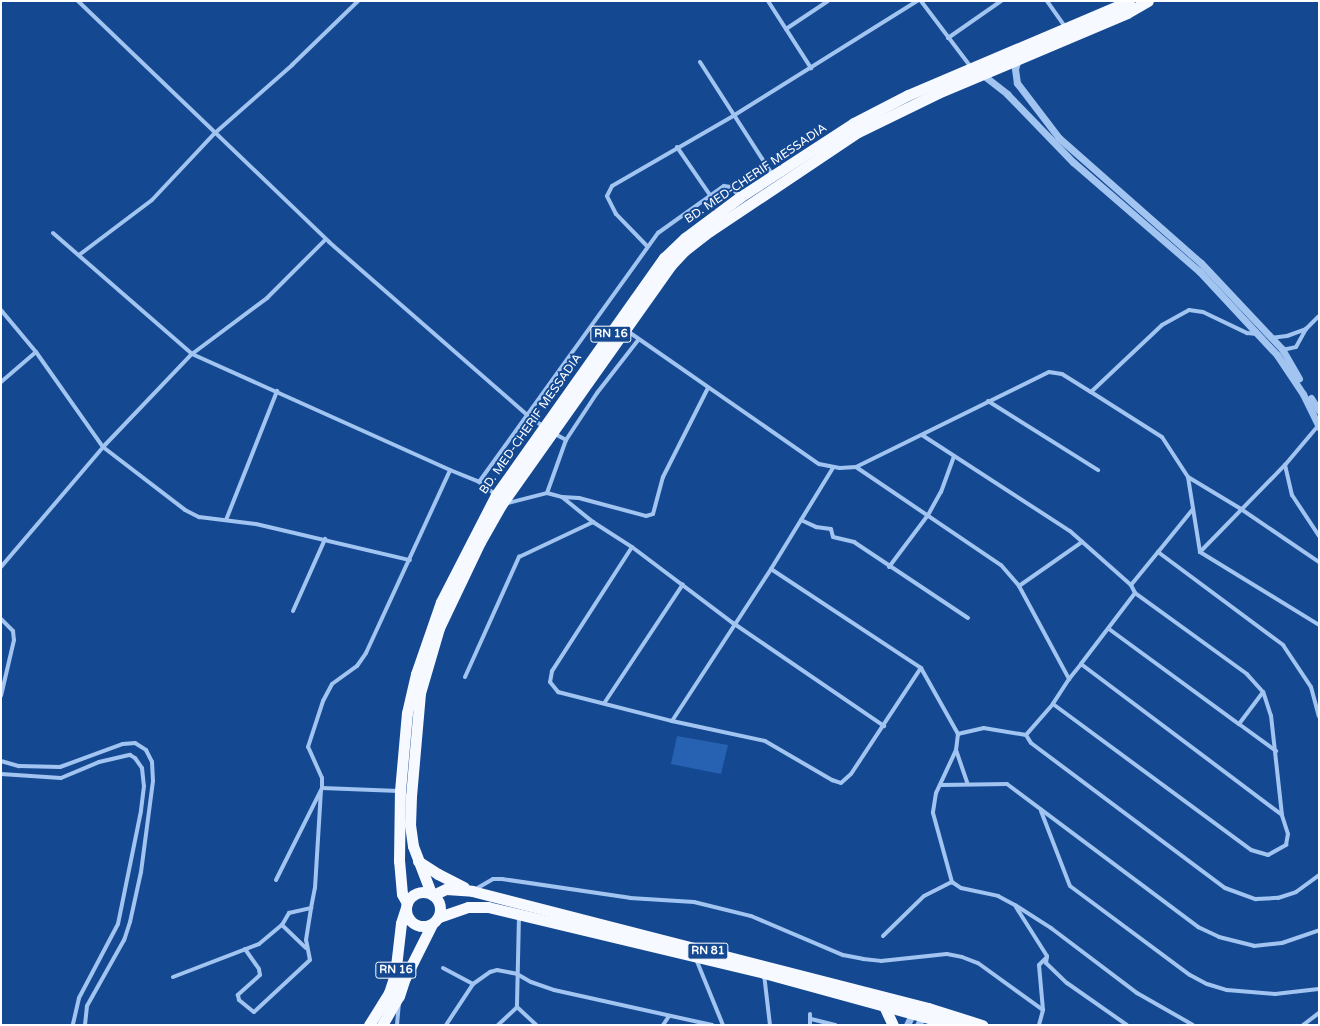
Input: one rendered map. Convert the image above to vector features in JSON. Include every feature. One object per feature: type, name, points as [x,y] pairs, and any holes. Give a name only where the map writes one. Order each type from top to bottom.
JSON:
[{"type":"highway","name":"BD. MED-CHERIF MESSADIA","points":[[432,894],[418,861],[410,825],[420,693],[442,621],[480,542],[501,505],[671,265],[684,251],[710,231],[858,132],[888,116],[978,74],[1066,29],[1129,1]]},
{"type":"highway","name":"BD. MED-CHERIF MESSADIA","points":[[406,906],[402,894],[400,869],[400,791],[407,713],[416,674],[441,602],[496,495],[543,426],[664,258],[685,238],[740,197],[877,111],[1018,59],[1127,13],[1148,1]]},
{"type":"highway","points":[[418,861],[441,876],[472,891]]},
{"type":"highway","name":"RN 81","points":[[432,894],[446,889],[472,891],[914,1009],[923,1016],[954,1025]]},
{"type":"highway","points":[[417,892],[432,894],[440,905],[435,921],[416,924],[408,917],[406,906],[417,892]]},
{"type":"highway","name":"RN 16","points":[[369,1025],[391,984],[397,964],[401,923],[406,906]]},
{"type":"highway","name":"RN 81","points":[[435,921],[478,906],[519,914],[645,946],[695,956],[764,973],[884,1006],[914,1009]]},
{"type":"highway","name":"RN 16","points":[[382,1025],[399,996],[405,978],[435,921]]},
{"type":"highway","points":[[884,1006],[893,1025]]},
{"type":"highway","name":"RN 81","points":[[923,1016],[982,1025]]},
{"type":"street","points":[[78,1],[326,239],[526,415],[552,433],[566,440]]},
{"type":"street","points":[[78,254],[152,200],[215,133],[292,65],[358,1]]},
{"type":"street","points":[[768,1],[811,68]]},
{"type":"street","points":[[786,29],[828,1]]},
{"type":"street","points":[[647,246],[616,214],[606,196],[612,186],[677,147],[733,116],[917,1]]},
{"type":"street","points":[[921,1],[948,38],[978,74],[1007,94],[1073,162],[1154,230],[1271,337],[1296,382],[1318,426],[1285,465],[1200,552]]},
{"type":"street","points":[[948,38],[1001,1]]},
{"type":"street","points":[[1047,1],[1066,29]]},
{"type":"street","points":[[1018,59],[1014,69],[1017,83],[1059,138],[1201,263],[1220,289],[1264,342],[1279,352],[1319,411]]},
{"type":"street","points":[[700,62],[733,116],[773,175]]},
{"type":"street","points":[[677,147],[710,195]]},
{"type":"street","points":[[479,482],[647,246],[676,218],[726,185],[740,197]]},
{"type":"street","points":[[53,233],[192,354],[479,482],[496,495]]},
{"type":"street","points":[[1,567],[103,447],[192,354],[267,298],[326,239]]},
{"type":"street","points":[[1,310],[36,352],[103,447],[185,510],[199,517],[226,520],[325,539],[410,560]]},
{"type":"street","points":[[1091,392],[1162,325],[1184,312],[1204,312],[1247,333],[1258,334]]},
{"type":"street","points":[[1279,352],[1296,347],[1306,329],[1319,316]]},
{"type":"street","points":[[1264,342],[1271,337],[1287,336],[1306,329]]},
{"type":"street","points":[[625,330],[819,464],[833,468],[856,467],[1049,372],[1062,374],[1162,437],[1188,477],[1200,552],[1319,625]]},
{"type":"street","points":[[547,493],[566,440],[597,393],[639,339]]},
{"type":"street","points":[[1,382],[36,352]]},
{"type":"street","points":[[501,505],[547,493],[579,498],[646,516],[653,514],[663,477],[708,388]]},
{"type":"street","points":[[226,520],[277,391]]},
{"type":"street","points":[[988,401],[1098,470]]},
{"type":"street","points":[[922,435],[1070,531],[1131,585],[1135,593],[1247,674],[1263,692],[1271,716],[1282,815],[1288,834],[1286,845],[1274,853],[1260,855],[1053,704]]},
{"type":"street","points":[[889,567],[928,514],[941,492],[954,457]]},
{"type":"street","points":[[1285,465],[1292,495],[1319,536]]},
{"type":"street","points":[[856,467],[1001,564],[1019,586],[1069,678]]},
{"type":"street","points":[[672,722],[733,623],[771,569],[833,468]]},
{"type":"street","points":[[245,950],[259,969],[260,975],[238,995],[239,1000],[254,1012],[310,960],[306,948],[315,888],[322,778],[308,747],[323,701],[332,684],[357,666],[366,653],[450,470]]},
{"type":"street","points":[[1188,477],[1241,509],[1319,562]]},
{"type":"street","points":[[562,496],[593,522],[632,547],[684,584],[733,623],[884,726]]},
{"type":"street","points":[[1131,585],[1193,509]]},
{"type":"street","points":[[801,520],[816,527],[831,529],[833,537],[854,542],[889,567],[968,618]]},
{"type":"street","points":[[465,677],[519,557],[593,522]]},
{"type":"street","points":[[293,611],[325,539]]},
{"type":"street","points":[[1019,586],[1082,542]]},
{"type":"street","points":[[632,547],[550,677],[553,688],[558,692],[605,702],[672,722],[765,742],[832,780],[841,782],[851,774],[921,668]]},
{"type":"street","points":[[1158,552],[1284,645],[1311,687],[1319,716]]},
{"type":"street","points":[[771,569],[921,668],[958,734],[956,750],[942,785],[935,798],[933,813],[952,882],[961,888],[998,896],[1015,905],[1051,928],[1137,994],[1193,1025]]},
{"type":"street","points":[[605,702],[684,584]]},
{"type":"street","points":[[1026,735],[1053,704],[1069,678],[1082,664],[1135,593]]},
{"type":"street","points":[[1,619],[13,630],[14,640],[1,696]]},
{"type":"street","points":[[1109,628],[1276,751]]},
{"type":"street","points":[[1082,664],[1282,815]]},
{"type":"street","points":[[1239,724],[1263,692]]},
{"type":"street","points":[[958,734],[984,728],[1026,735],[1031,743],[1225,888],[1256,899],[1278,898],[1296,892],[1319,875]]},
{"type":"street","points":[[1,761],[19,766],[60,767],[123,744],[135,743],[146,750],[152,762],[152,789],[142,864],[130,922],[124,940],[87,1006],[85,1025]]},
{"type":"street","points":[[956,750],[968,784]]},
{"type":"street","points":[[1,774],[61,778],[99,762],[130,755],[135,758],[142,768],[144,786],[141,812],[118,924],[79,998],[73,1025]]},
{"type":"street","points":[[942,785],[1007,784],[1198,927],[1219,937],[1254,946],[1282,943],[1319,930]]},
{"type":"street","points":[[322,789],[400,791]]},
{"type":"street","points":[[276,880],[322,789]]},
{"type":"street","points":[[1041,810],[1070,886],[1194,977],[1227,990],[1275,994],[1319,988]]},
{"type":"street","points":[[472,891],[493,879],[502,879],[616,896],[694,902],[750,916],[843,955],[881,961],[947,954],[962,957],[978,963],[1043,1010]]},
{"type":"street","points":[[883,936],[924,896],[952,882]]},
{"type":"street","points":[[1015,905],[1047,956],[1046,963],[1067,983],[1127,1025]]},
{"type":"street","points":[[173,977],[259,944],[282,925],[289,913],[311,908]]},
{"type":"street","points":[[498,1025],[517,1007],[519,914]]},
{"type":"street","points":[[282,925],[306,948]]},
{"type":"street","points":[[695,956],[723,1025]]},
{"type":"street","points":[[1039,1025],[1043,1010],[1039,965],[1047,956]]},
{"type":"street","points":[[443,968],[473,984]]},
{"type":"street","points":[[450,1024],[473,984],[490,972],[498,970],[517,974],[531,982],[554,990],[712,1025]]},
{"type":"street","points":[[764,973],[770,1025]]},
{"type":"street","points":[[391,984],[399,996],[397,1025]]},
{"type":"street","points":[[517,1007],[536,1025]]},
{"type":"street","points":[[907,1025],[914,1009]]},
{"type":"street","points":[[1303,1025],[1319,1013]]},
{"type":"street","points":[[664,1025],[669,1016]]},
{"type":"street","points":[[810,1025],[810,1016],[834,1025]]},
{"type":"shaded area","points":[[677,736],[728,745],[721,774],[671,764]]}]
